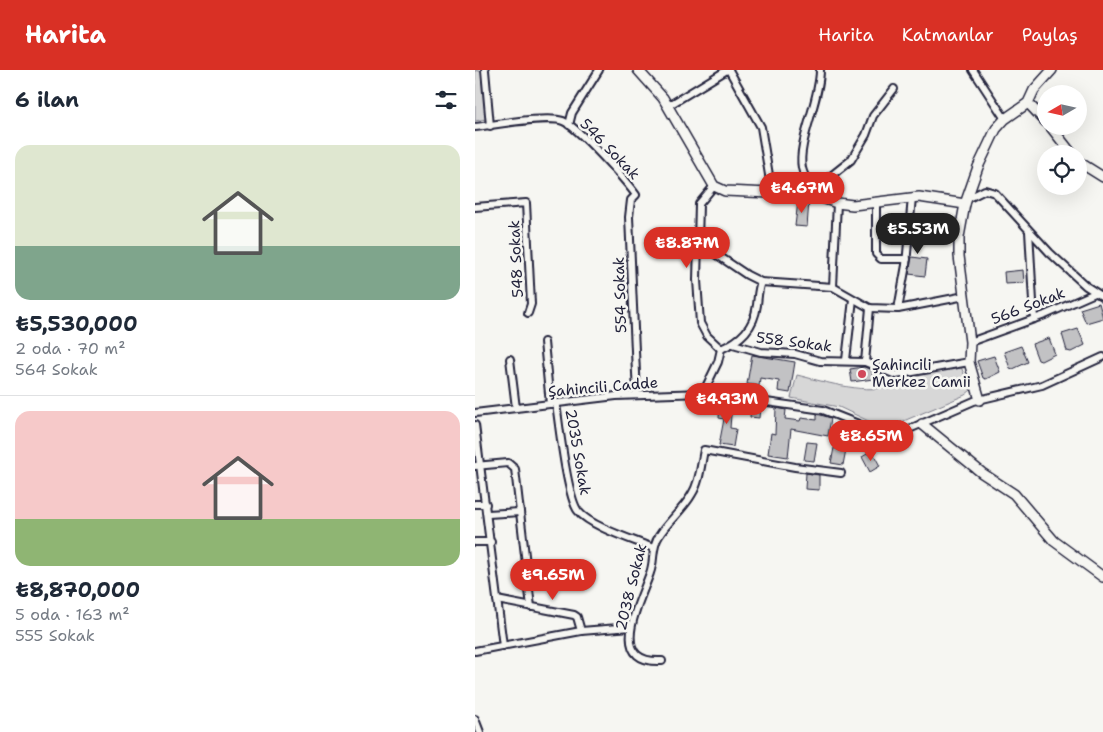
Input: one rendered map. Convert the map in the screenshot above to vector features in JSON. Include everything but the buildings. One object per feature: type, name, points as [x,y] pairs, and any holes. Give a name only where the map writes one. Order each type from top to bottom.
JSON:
[{"type":"street","points":[[485,70],[490,126]]},
{"type":"street","points":[[569,125],[576,106],[599,70]]},
{"type":"street","points":[[638,70],[668,106],[714,186],[725,191],[812,193],[837,203],[853,205],[876,204],[912,198],[966,201],[985,190],[992,190],[1010,207],[1029,231],[1086,286],[1103,297]]},
{"type":"street","points":[[668,106],[728,70],[761,128],[772,192]]},
{"type":"street","points":[[812,193],[804,175],[801,161],[816,102],[820,70]]},
{"type":"street","points":[[973,70],[1005,119]]},
{"type":"street","points":[[979,400],[969,362],[970,342],[959,246],[966,201],[988,142],[1005,119],[1028,103],[1034,90],[1052,70]]},
{"type":"street","points":[[812,193],[855,156],[873,116],[894,89]]},
{"type":"street","points":[[1028,103],[1037,112]]},
{"type":"street","name":"546 Sokak","points":[[475,127],[552,120],[563,121],[627,183],[636,195]]},
{"type":"street","points":[[1057,135],[1065,145]]},
{"type":"street","points":[[1087,167],[1103,177]]},
{"type":"street","points":[[714,186],[699,204],[699,323],[707,336],[721,349]]},
{"type":"street","name":"554 Sokak","points":[[636,195],[631,200],[629,217],[637,395]]},
{"type":"street","points":[[898,309],[907,259],[912,198]]},
{"type":"street","name":"548 Sokak","points":[[475,207],[527,203],[531,304],[528,313]]},
{"type":"street","points":[[833,287],[837,203]]},
{"type":"street","points":[[876,204],[876,254],[881,258],[907,259]]},
{"type":"street","points":[[1029,231],[1034,319]]},
{"type":"street","points":[[698,242],[747,275],[761,282],[833,287],[870,308],[898,309],[965,296]]},
{"type":"street","points":[[721,349],[733,344],[746,333],[755,320],[761,282]]},
{"type":"street","name":"566 Sokak","points":[[970,342],[1034,319],[1095,293]]},
{"type":"street","points":[[847,360],[853,299]]},
{"type":"street","points":[[865,362],[870,308]]},
{"type":"street","name":"2035 Sokak","points":[[544,342],[553,403],[571,497],[578,512],[589,520],[653,548]]},
{"type":"street","name":"558 Sokak","points":[[733,344],[761,352],[795,354],[820,361],[847,360],[865,362],[896,375],[969,362]]},
{"type":"street","points":[[703,393],[718,362],[721,349]]},
{"type":"street","name":"Şahincili Cadde","points":[[475,413],[637,395],[703,393],[823,410],[885,434],[907,430],[979,400],[1042,385],[1103,357]]},
{"type":"street","points":[[510,359],[516,408]]},
{"type":"street","points":[[922,424],[975,468],[1014,494],[1054,541],[1103,577]]},
{"type":"street","points":[[475,425],[478,466],[486,504],[503,646]]},
{"type":"street","name":"2038 Sokak","points":[[662,661],[647,661],[638,658],[631,644],[631,627],[652,568],[653,548],[659,535],[693,494],[704,450],[795,467],[841,473]]},
{"type":"street","points":[[478,466],[512,464],[515,469],[531,608]]},
{"type":"street","points":[[475,504],[486,504]]},
{"type":"street","points":[[487,514],[519,512]]},
{"type":"street","points":[[475,542],[491,542]]},
{"type":"street","points":[[497,600],[574,615],[577,618],[581,631]]},
{"type":"street","points":[[475,651],[581,631],[631,627]]},
{"type":"street","points":[[475,720],[480,732]]},
{"type":"shaded area","points":[[475,70],[483,72],[486,119],[475,121]]},
{"type":"shaded area","points":[[961,367],[971,390],[965,395],[887,428],[839,407],[791,398],[797,375],[842,386],[867,389],[887,385],[894,379]]},
{"type":"place","name":"Şahincili Merkez Camii","points":[[862,374]]}]
